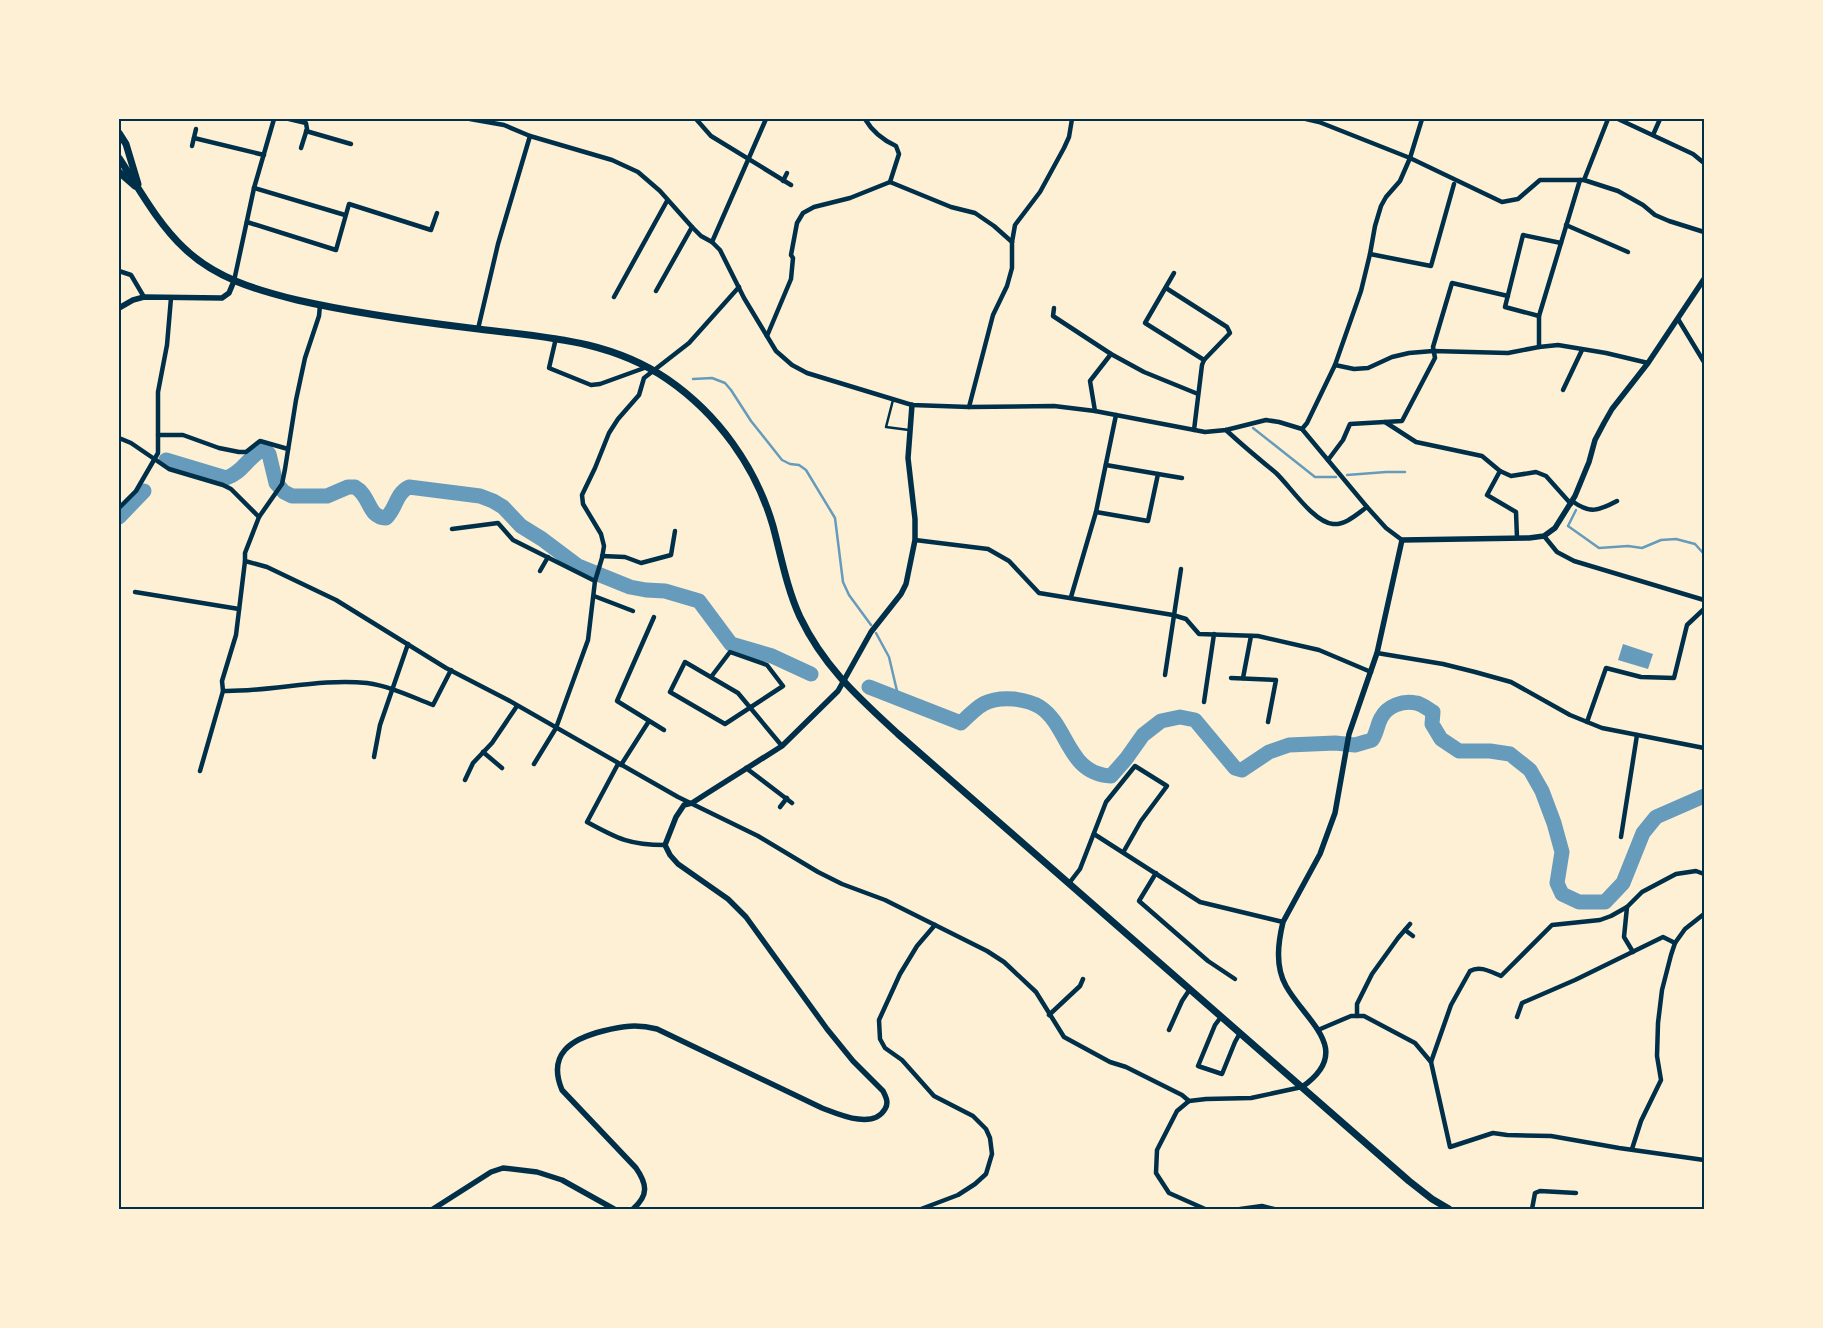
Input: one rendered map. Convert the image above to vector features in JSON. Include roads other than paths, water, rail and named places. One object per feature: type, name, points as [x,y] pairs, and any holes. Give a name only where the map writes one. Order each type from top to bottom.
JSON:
[{"type":"main road","points":[[119,133],[126,144],[139,189]]},
{"type":"main road","points":[[119,158],[169,231],[184,248],[203,264],[234,282],[262,292],[379,317],[572,340],[613,352],[668,379],[717,422],[739,452],[762,494],[799,616],[827,662],[844,683],[898,734],[1070,882],[1409,1181],[1432,1199],[1449,1209]]},
{"type":"main road","points":[[119,172],[139,189]]},
{"type":"street","points":[[119,308],[144,296],[222,298],[229,292],[234,282],[254,188],[274,119]]},
{"type":"street","points":[[289,119],[306,124],[306,132],[301,148]]},
{"type":"street","points":[[470,119],[504,125],[530,136],[612,160],[638,172],[648,180],[701,236],[712,242],[723,255],[739,287],[776,350],[792,366],[807,373],[912,405],[969,407],[1054,406],[1095,411],[1205,432],[1226,430],[1266,420],[1279,422],[1302,429],[1367,507],[1386,528],[1402,540],[1544,536],[1555,528],[1571,502],[1589,462],[1595,440],[1612,409],[1648,364],[1704,279]]},
{"type":"street","points":[[504,125],[506,119]]},
{"type":"street","points":[[697,119],[711,136],[791,186]]},
{"type":"street","points":[[712,242],[766,119]]},
{"type":"street","points":[[865,119],[869,126],[888,142],[896,146],[899,154],[890,182]]},
{"type":"street","points":[[969,407],[993,315],[1008,286],[1012,268],[1012,242],[1015,225],[1040,192],[1064,148],[1069,137],[1072,119]]},
{"type":"street","points":[[1306,119],[1319,122],[1410,158],[1502,202],[1518,199],[1540,180],[1582,180],[1618,191],[1643,205],[1655,215],[1704,232]]},
{"type":"street","points":[[1302,429],[1335,365],[1361,291],[1370,254],[1374,226],[1381,206],[1386,197],[1400,182],[1410,158],[1422,119]]},
{"type":"street","points":[[1539,347],[1539,316],[1566,226],[1582,180],[1608,119]]},
{"type":"street","points":[[1618,119],[1694,154],[1704,163]]},
{"type":"street","points":[[1653,135],[1660,119]]},
{"type":"street","points":[[192,146],[196,130]]},
{"type":"street","points":[[306,132],[351,144]]},
{"type":"street","points":[[343,142],[345,134]]},
{"type":"street","points":[[478,329],[498,244],[530,136]]},
{"type":"street","points":[[194,138],[264,155]]},
{"type":"street","points":[[225,153],[227,146]]},
{"type":"street","points":[[783,181],[787,173]]},
{"type":"street","points":[[767,336],[791,279],[793,239],[797,223],[803,213],[814,207],[850,198],[890,182],[951,207],[975,213],[1012,242]]},
{"type":"street","points":[[1370,254],[1431,266],[1454,184]]},
{"type":"street","points":[[254,188],[345,215]]},
{"type":"street","points":[[614,297],[667,201]]},
{"type":"street","points":[[247,222],[336,250],[349,204],[431,230],[438,213]]},
{"type":"street","points":[[1566,226],[1628,252]]},
{"type":"street","points":[[656,291],[692,227]]},
{"type":"street","points":[[1539,316],[1505,307],[1523,235],[1561,243]]},
{"type":"street","points":[[119,271],[131,275],[144,296]]},
{"type":"street","points":[[1174,273],[1145,323],[1204,360]]},
{"type":"street","points":[[1328,460],[1343,440],[1350,424],[1402,421],[1435,358],[1433,351],[1452,283],[1508,296]]},
{"type":"street","points":[[556,338],[549,368],[591,385],[600,384],[650,369],[676,355],[739,287]]},
{"type":"street","points":[[1166,288],[1227,327],[1230,333],[1204,360],[1202,365],[1194,430]]},
{"type":"street","points":[[119,508],[136,490],[155,461],[158,453],[158,392],[167,345],[171,298]]},
{"type":"street","points":[[200,771],[223,690],[222,681],[236,635],[245,553],[259,517],[282,484],[305,358],[319,316],[320,305]]},
{"type":"street","points":[[1054,308],[1053,316],[1112,354],[1144,372],[1198,394]]},
{"type":"street","points":[[1678,319],[1704,362]]},
{"type":"street","points":[[1335,365],[1354,369],[1368,368],[1400,355],[1433,351],[1508,353],[1558,345],[1606,353],[1648,364]]},
{"type":"street","points":[[1563,390],[1582,350]]},
{"type":"street","points":[[1095,411],[1090,381],[1112,354]]},
{"type":"street","points":[[534,764],[556,728],[588,640],[596,580],[604,546],[601,534],[583,504],[582,495],[596,468],[609,434],[618,419],[639,395],[644,378],[650,369]]},
{"type":"street","points":[[633,1209],[640,1202],[645,1189],[643,1179],[636,1168],[562,1090],[558,1079],[558,1061],[563,1052],[579,1038],[626,1025],[643,1025],[657,1029],[842,1116],[859,1119],[876,1118],[885,1109],[887,1103],[886,1096],[853,1062],[826,1029],[746,918],[728,899],[678,864],[670,855],[666,845],[676,817],[684,805],[692,803],[782,746],[812,718],[844,683],[871,632],[896,602],[906,584],[915,540],[915,519],[909,471],[909,430],[912,405]]},
{"type":"street","points":[[1071,597],[1096,512],[1116,415]]},
{"type":"street","points":[[1385,422],[1416,442],[1482,456],[1500,471],[1511,476],[1536,472],[1546,476],[1571,502],[1588,510],[1601,510],[1617,501]]},
{"type":"street","points":[[1226,430],[1277,474],[1303,504],[1331,524],[1342,524],[1367,507]]},
{"type":"street","points":[[158,435],[183,435],[219,448],[239,452],[246,452],[260,441],[288,449]]},
{"type":"street","points":[[119,438],[131,443],[169,469],[231,489],[259,517]]},
{"type":"street","points":[[1106,465],[1182,478]]},
{"type":"street","points":[[1500,471],[1487,495],[1516,512],[1517,538]]},
{"type":"street","points":[[1096,512],[1148,521],[1158,474]]},
{"type":"street","points":[[478,518],[478,526]]},
{"type":"street","points":[[452,529],[498,524],[513,540],[596,580]]},
{"type":"street","points":[[602,556],[625,557],[641,563],[671,555],[675,531]]},
{"type":"street","points":[[1544,536],[1557,552],[1569,559],[1704,600]]},
{"type":"street","points":[[915,540],[988,549],[1009,561],[1039,593],[1173,615],[1186,619],[1199,634],[1251,636],[1319,650],[1371,672]]},
{"type":"street","points":[[1205,1209],[1169,1193],[1156,1173],[1157,1150],[1177,1111],[1189,1101],[1206,1098],[1251,1098],[1302,1087],[1317,1074],[1324,1063],[1326,1052],[1324,1039],[1286,986],[1282,976],[1278,948],[1283,922],[1320,854],[1336,813],[1349,734],[1377,653],[1402,540]]},
{"type":"street","points":[[540,571],[548,557]]},
{"type":"street","points":[[245,561],[267,567],[336,600],[451,670],[678,797],[758,836],[818,872],[842,884],[885,900],[987,951],[1004,962],[1036,992],[1064,1037],[1110,1062],[1126,1067],[1182,1095],[1189,1101]]},
{"type":"street","points":[[1165,675],[1181,569]]},
{"type":"street","points":[[135,592],[239,609]]},
{"type":"street","points":[[594,596],[633,610]]},
{"type":"street","points":[[1587,722],[1606,668],[1641,677],[1674,678],[1687,626],[1704,609]]},
{"type":"street","points":[[654,617],[617,700],[664,730]]},
{"type":"street","points":[[1204,702],[1214,634]]},
{"type":"street","points":[[1243,678],[1251,636]]},
{"type":"street","points":[[374,756],[380,725],[408,644]]},
{"type":"street","points":[[711,677],[730,652],[767,665],[783,686],[751,708],[726,724],[670,692],[685,662],[738,693],[751,708],[782,746]]},
{"type":"street","points":[[1377,653],[1443,664],[1511,682],[1570,715],[1602,728],[1704,748]]},
{"type":"street","points":[[223,690],[246,691],[312,683],[368,683],[433,705],[451,670]]},
{"type":"street","points":[[1231,678],[1276,680],[1268,722]]},
{"type":"street","points":[[1272,704],[1279,705]]},
{"type":"street","points":[[465,780],[473,763],[492,743],[517,706]]},
{"type":"street","points":[[649,721],[620,764],[587,822],[627,842],[645,845],[666,845]]},
{"type":"street","points":[[1621,837],[1637,735]]},
{"type":"street","points":[[483,752],[502,768]]},
{"type":"street","points":[[1070,882],[1080,869],[1106,802],[1135,766],[1167,786],[1141,821],[1124,851]]},
{"type":"street","points":[[746,768],[792,803]]},
{"type":"street","points":[[780,807],[787,798]]},
{"type":"street","points":[[1094,834],[1124,851],[1200,902],[1283,922]]},
{"type":"street","points":[[1431,1062],[1451,1004],[1470,971],[1479,968],[1501,976],[1552,926],[1600,920],[1611,916],[1627,906],[1642,892],[1676,874],[1696,871],[1704,874]]},
{"type":"street","points":[[1156,874],[1139,901],[1208,962],[1235,979]]},
{"type":"street","points":[[1627,906],[1624,937],[1632,952]]},
{"type":"street","points":[[1632,1149],[1641,1122],[1661,1080],[1657,1056],[1658,1023],[1664,983],[1675,943],[1685,929],[1704,914]]},
{"type":"street","points":[[1357,1016],[1357,1004],[1372,974],[1410,924]]},
{"type":"street","points":[[921,1209],[958,1195],[975,1184],[986,1174],[992,1154],[990,1138],[986,1129],[973,1116],[934,1096],[902,1060],[885,1048],[880,1039],[879,1020],[900,974],[917,946],[936,925]]},
{"type":"street","points":[[1404,930],[1413,936]]},
{"type":"street","points":[[1518,1017],[1522,1003],[1575,980],[1663,937],[1675,943]]},
{"type":"street","points":[[1050,1015],[1080,986],[1083,979]]},
{"type":"street","points":[[1080,986],[1084,990]]},
{"type":"street","points":[[1169,1030],[1182,1001],[1190,989]]},
{"type":"street","points":[[1318,1030],[1357,1016],[1364,1016],[1415,1043],[1431,1062],[1450,1147],[1492,1133],[1552,1136],[1704,1160]]},
{"type":"street","points":[[1221,1017],[1215,1025],[1198,1066],[1222,1074],[1240,1033]]},
{"type":"street","points":[[433,1209],[491,1172],[503,1168],[537,1172],[562,1180],[614,1209]]},
{"type":"street","points":[[1532,1209],[1535,1192],[1540,1190],[1576,1193]]},
{"type":"street","points":[[1240,1209],[1262,1206],[1274,1209]]},
{"type":"lane","points":[[893,400],[886,427],[909,430]]},
{"type":"water","points":[[1623,644],[1653,654],[1648,669],[1618,660]]},
{"type":"waterway","points":[[693,379],[712,378],[725,383],[751,421],[782,460],[790,464],[799,465],[806,470],[835,518],[843,582],[849,595],[871,625]]},
{"type":"waterway","points":[[1253,428],[1315,477],[1336,477]]},
{"type":"waterway","points":[[166,460],[226,478],[232,476],[254,455],[264,449],[269,454],[276,483],[284,492],[292,496],[327,496],[348,487],[355,487],[364,496],[375,514],[386,518],[401,493],[409,487],[480,496],[503,507],[521,526],[578,566],[630,587],[665,591],[699,601],[731,644],[772,656],[811,674]]},
{"type":"waterway","points":[[1347,475],[1405,472]]},
{"type":"waterway","points":[[119,517],[144,491]]},
{"type":"waterway","points":[[1576,510],[1568,526],[1599,548],[1628,546],[1642,548],[1661,540],[1676,539],[1695,544],[1704,554]]},
{"type":"waterway","points":[[876,633],[889,657],[897,698]]},
{"type":"waterway","points":[[869,687],[961,723],[973,711],[990,701],[1014,699],[1030,703],[1040,707],[1050,715],[1070,748],[1085,767],[1097,773],[1111,776],[1143,735],[1161,721],[1180,717],[1195,720],[1235,768],[1242,770],[1269,752],[1289,745],[1335,743],[1355,745],[1372,740],[1381,718],[1391,707],[1406,702],[1423,705],[1433,712],[1432,724],[1441,739],[1459,751],[1490,751],[1510,754],[1530,770],[1542,791],[1562,852],[1557,883],[1562,894],[1579,902],[1605,902],[1623,883],[1643,833],[1656,817],[1704,796]]}]
